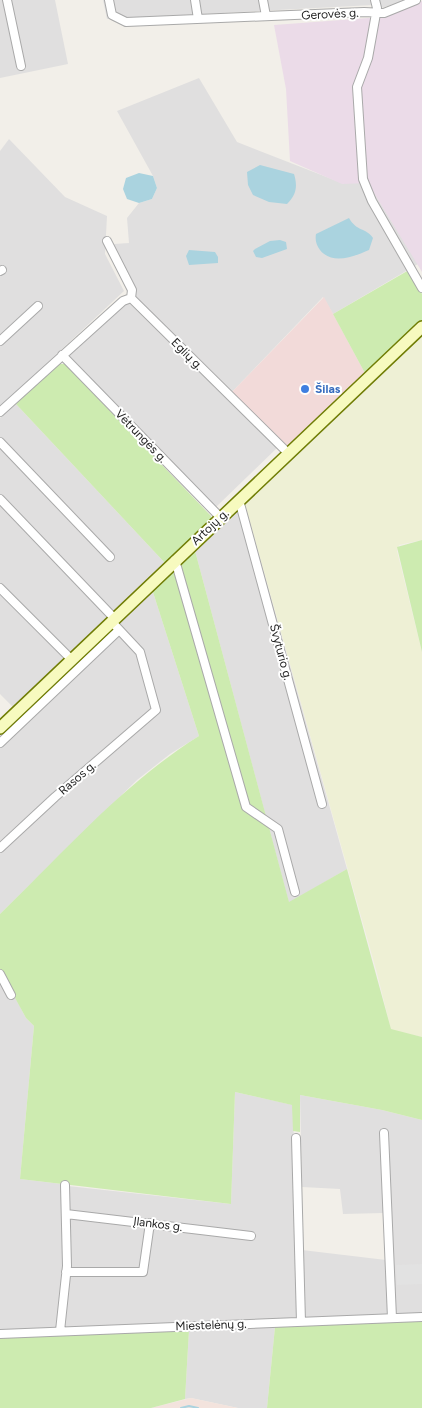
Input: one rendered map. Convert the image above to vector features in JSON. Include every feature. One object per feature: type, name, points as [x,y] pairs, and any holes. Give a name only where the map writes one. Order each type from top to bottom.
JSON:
[{"type":"main road","name":"Artojų g.","points":[[0,728],[70,659],[115,623],[175,560],[422,327]]},
{"type":"street","points":[[7,0],[21,66]]},
{"type":"street","name":"Gerovės g.","points":[[109,0],[112,15],[126,22],[364,12],[376,14],[368,58],[358,87],[363,179],[372,201],[422,288]]},
{"type":"street","points":[[195,0],[198,19]]},
{"type":"street","points":[[263,0],[266,16]]},
{"type":"street","points":[[375,0],[376,14],[416,0]]},
{"type":"street","name":"Eglių g.","points":[[107,241],[132,290],[131,298],[288,453]]},
{"type":"street","points":[[0,412],[123,301],[131,298]]},
{"type":"street","points":[[0,341],[38,306]]},
{"type":"street","name":"Vėtrungės g.","points":[[62,356],[220,517]]},
{"type":"street","points":[[0,442],[110,557]]},
{"type":"street","points":[[0,499],[115,623],[0,743]]},
{"type":"street","name":"Švyturio g.","points":[[239,500],[322,804]]},
{"type":"street","points":[[175,560],[246,807],[278,829],[295,892]]},
{"type":"street","points":[[0,588],[70,659]]},
{"type":"street","name":"Rasos g.","points":[[0,848],[54,797],[156,710],[140,652],[115,623]]},
{"type":"street","points":[[0,974],[11,994]]},
{"type":"street","points":[[384,1133],[392,1318]]},
{"type":"street","points":[[296,1138],[301,1322]]},
{"type":"street","points":[[60,1330],[66,1272],[65,1185]]},
{"type":"street","name":"Įlankos g.","points":[[66,1214],[251,1236]]},
{"type":"street","points":[[66,1272],[143,1272],[150,1223]]},
{"type":"street","name":"Miestelėnų g.","points":[[0,1334],[422,1316]]},
{"type":"shaded area","points":[[0,0],[55,0],[68,64],[0,78]]},
{"type":"shaded area","points":[[103,0],[406,0],[381,8],[373,5],[107,19]]},
{"type":"shaded area","points":[[422,1],[422,272],[368,183],[342,184],[290,161],[286,89],[274,25],[382,17]]},
{"type":"shaded area","points":[[199,78],[237,142],[342,183],[368,183],[418,264],[333,314],[323,297],[230,394],[135,299],[136,291],[114,244],[129,243],[127,218],[139,203],[152,199],[157,188],[153,176],[117,111]]},
{"type":"shaded area","points":[[9,139],[65,197],[107,216],[105,254],[124,291],[0,407],[0,151]]},
{"type":"shaded area","points":[[324,297],[366,375],[287,446],[282,445],[230,394]]},
{"type":"shaded area","points":[[128,302],[277,448],[216,507],[68,356]]},
{"type":"shaded area","points":[[16,404],[165,563],[14,708],[0,694],[0,418]]},
{"type":"shaded area","points":[[244,501],[347,869],[289,903],[194,547]]},
{"type":"shaded area","points":[[152,589],[199,736],[170,754],[137,780],[0,914],[0,739]]},
{"type":"shaded area","points":[[3,975],[26,1018],[34,1026],[20,1179],[62,1184],[64,1274],[58,1328],[0,1331],[0,977]]},
{"type":"shaded area","points":[[235,1092],[293,1105],[298,1318],[64,1328],[69,1275],[68,1186],[231,1204]]},
{"type":"shaded area","points":[[300,1095],[382,1110],[422,1120],[422,1313],[305,1319],[302,1250],[386,1260],[383,1213],[343,1214],[340,1189],[302,1187]]},
{"type":"shaded area","points":[[422,1264],[422,1284],[397,1285],[396,1265]]},
{"type":"shaded area","points":[[275,1327],[267,1408],[238,1408],[191,1398],[185,1399],[189,1330]]},
{"type":"shaded area","points":[[191,1398],[238,1408],[151,1408]]},
{"type":"green space","points":[[409,270],[422,294],[422,324],[366,375],[333,314]]},
{"type":"green space","points":[[422,335],[422,540],[399,545],[397,551],[422,652],[422,1037],[391,1030],[377,973],[244,501]]},
{"type":"green space","points":[[58,364],[65,364],[211,516],[211,519],[165,563],[16,404]]},
{"type":"green space","points":[[422,540],[422,652],[397,547]]},
{"type":"green space","points":[[194,547],[289,902],[347,869],[391,1029],[422,1037],[422,1120],[382,1110],[300,1095],[300,1132],[293,1131],[292,1105],[235,1092],[231,1204],[20,1179],[34,1026],[26,1018],[3,976],[0,977],[0,914],[95,819],[145,775],[199,736],[152,589]]},
{"type":"green space","points":[[422,1321],[422,1408],[267,1408],[275,1327]]},
{"type":"green space","points":[[189,1330],[185,1399],[151,1408],[0,1408],[0,1338]]},
{"type":"water","points":[[260,165],[294,174],[295,190],[287,204],[269,202],[253,195],[248,185],[247,172]]},
{"type":"water","points":[[139,173],[153,176],[157,188],[152,199],[139,203],[127,199],[123,189],[126,178]]},
{"type":"water","points":[[349,218],[355,225],[373,238],[369,250],[343,258],[325,255],[317,244],[316,234]]},
{"type":"water","points":[[280,240],[286,242],[287,249],[262,258],[256,257],[253,251],[255,249],[270,241]]},
{"type":"water","points":[[189,250],[215,252],[218,257],[218,263],[189,265],[186,256]]},
{"type":"waterway","points":[[181,1408],[189,1406],[198,1408]]},
{"type":"place","name":"Šilas","points":[[305,389]]}]
